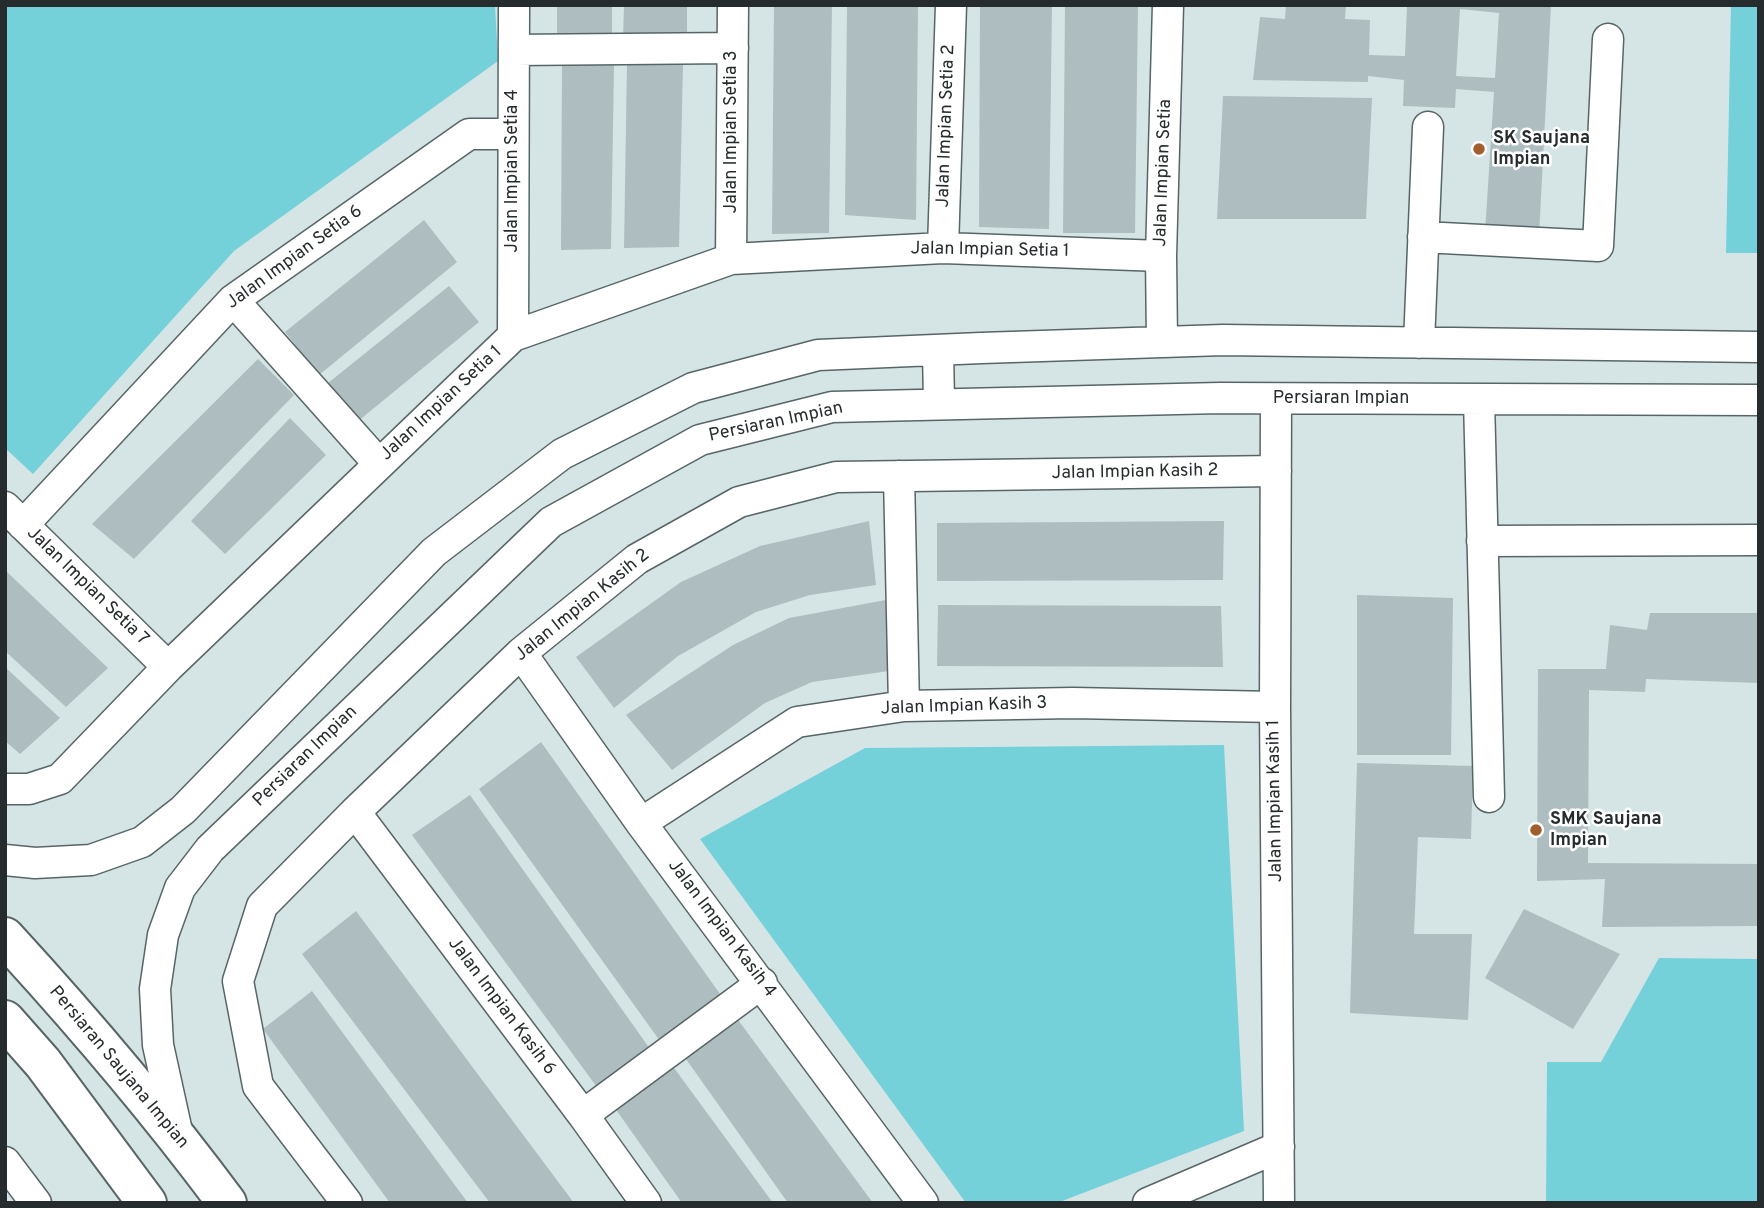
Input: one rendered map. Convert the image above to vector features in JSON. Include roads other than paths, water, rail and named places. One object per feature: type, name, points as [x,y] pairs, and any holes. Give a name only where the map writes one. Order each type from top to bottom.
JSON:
[{"type":"highway","name":"Persiaran Saujana Impian","points":[[5,937],[58,994],[179,1138],[226,1203]]},
{"type":"highway","points":[[5,1020],[43,1063],[146,1203]]},
{"type":"street","name":"Jalan Impian Setia 4","points":[[513,337],[514,5]]},
{"type":"street","name":"Jalan Impian Setia 3","points":[[732,259],[733,5]]},
{"type":"street","name":"Jalan Impian Setia 2","points":[[943,248],[951,5]]},
{"type":"street","name":"Jalan Impian Setia","points":[[1163,342],[1161,256],[1168,5]]},
{"type":"street","points":[[1423,237],[1598,246],[1608,39]]},
{"type":"street","points":[[514,50],[733,48]]},
{"type":"street","points":[[1419,343],[1428,127]]},
{"type":"street","name":"Jalan Impian Setia 6","points":[[14,516],[233,300],[469,134],[512,134]]},
{"type":"street","name":"Jalan Impian Setia 1","points":[[5,789],[29,789],[60,779],[168,667],[513,337],[732,259],[943,248],[1161,256]]},
{"type":"street","points":[[233,300],[379,464]]},
{"type":"street","points":[[5,860],[35,863],[91,860],[142,842],[183,810],[434,552],[562,454],[693,388],[818,355],[938,350],[1163,342],[1759,347]]},
{"type":"street","points":[[938,350],[939,404]]},
{"type":"street","name":"Persiaran Impian","points":[[179,1138],[158,1045],[155,989],[163,935],[180,888],[210,849],[551,522],[700,440],[832,407],[1138,399],[1759,400]]},
{"type":"street","name":"Jalan Impian Kasih 1","points":[[1276,399],[1275,707],[1279,1203]]},
{"type":"street","points":[[1479,399],[1489,797]]},
{"type":"street","name":"Jalan Impian Kasih 2","points":[[347,1203],[258,1086],[238,981],[262,906],[355,812],[521,653],[637,559],[739,502],[836,477],[1276,471]]},
{"type":"street","points":[[899,475],[904,706]]},
{"type":"street","name":"Jalan Impian Setia 7","points":[[14,516],[168,667]]},
{"type":"street","points":[[1482,541],[1759,540]]},
{"type":"street","name":"Jalan Impian Kasih 4","points":[[521,653],[641,823],[923,1203]]},
{"type":"street","name":"Jalan Impian Kasih 3","points":[[641,823],[797,722],[904,706],[1073,703],[1275,707]]},
{"type":"street","name":"Jalan Impian Kasih 6","points":[[355,812],[583,1115],[644,1202]]},
{"type":"street","points":[[583,1115],[762,984]]},
{"type":"street","points":[[1148,1203],[1279,1147]]},
{"type":"street","points":[[5,1161],[36,1203]]},
{"type":"place","name":"SK Saujana Impian","points":[[1479,149]]},
{"type":"place","name":"SMK Saujana Impian","points":[[1536,830]]}]
